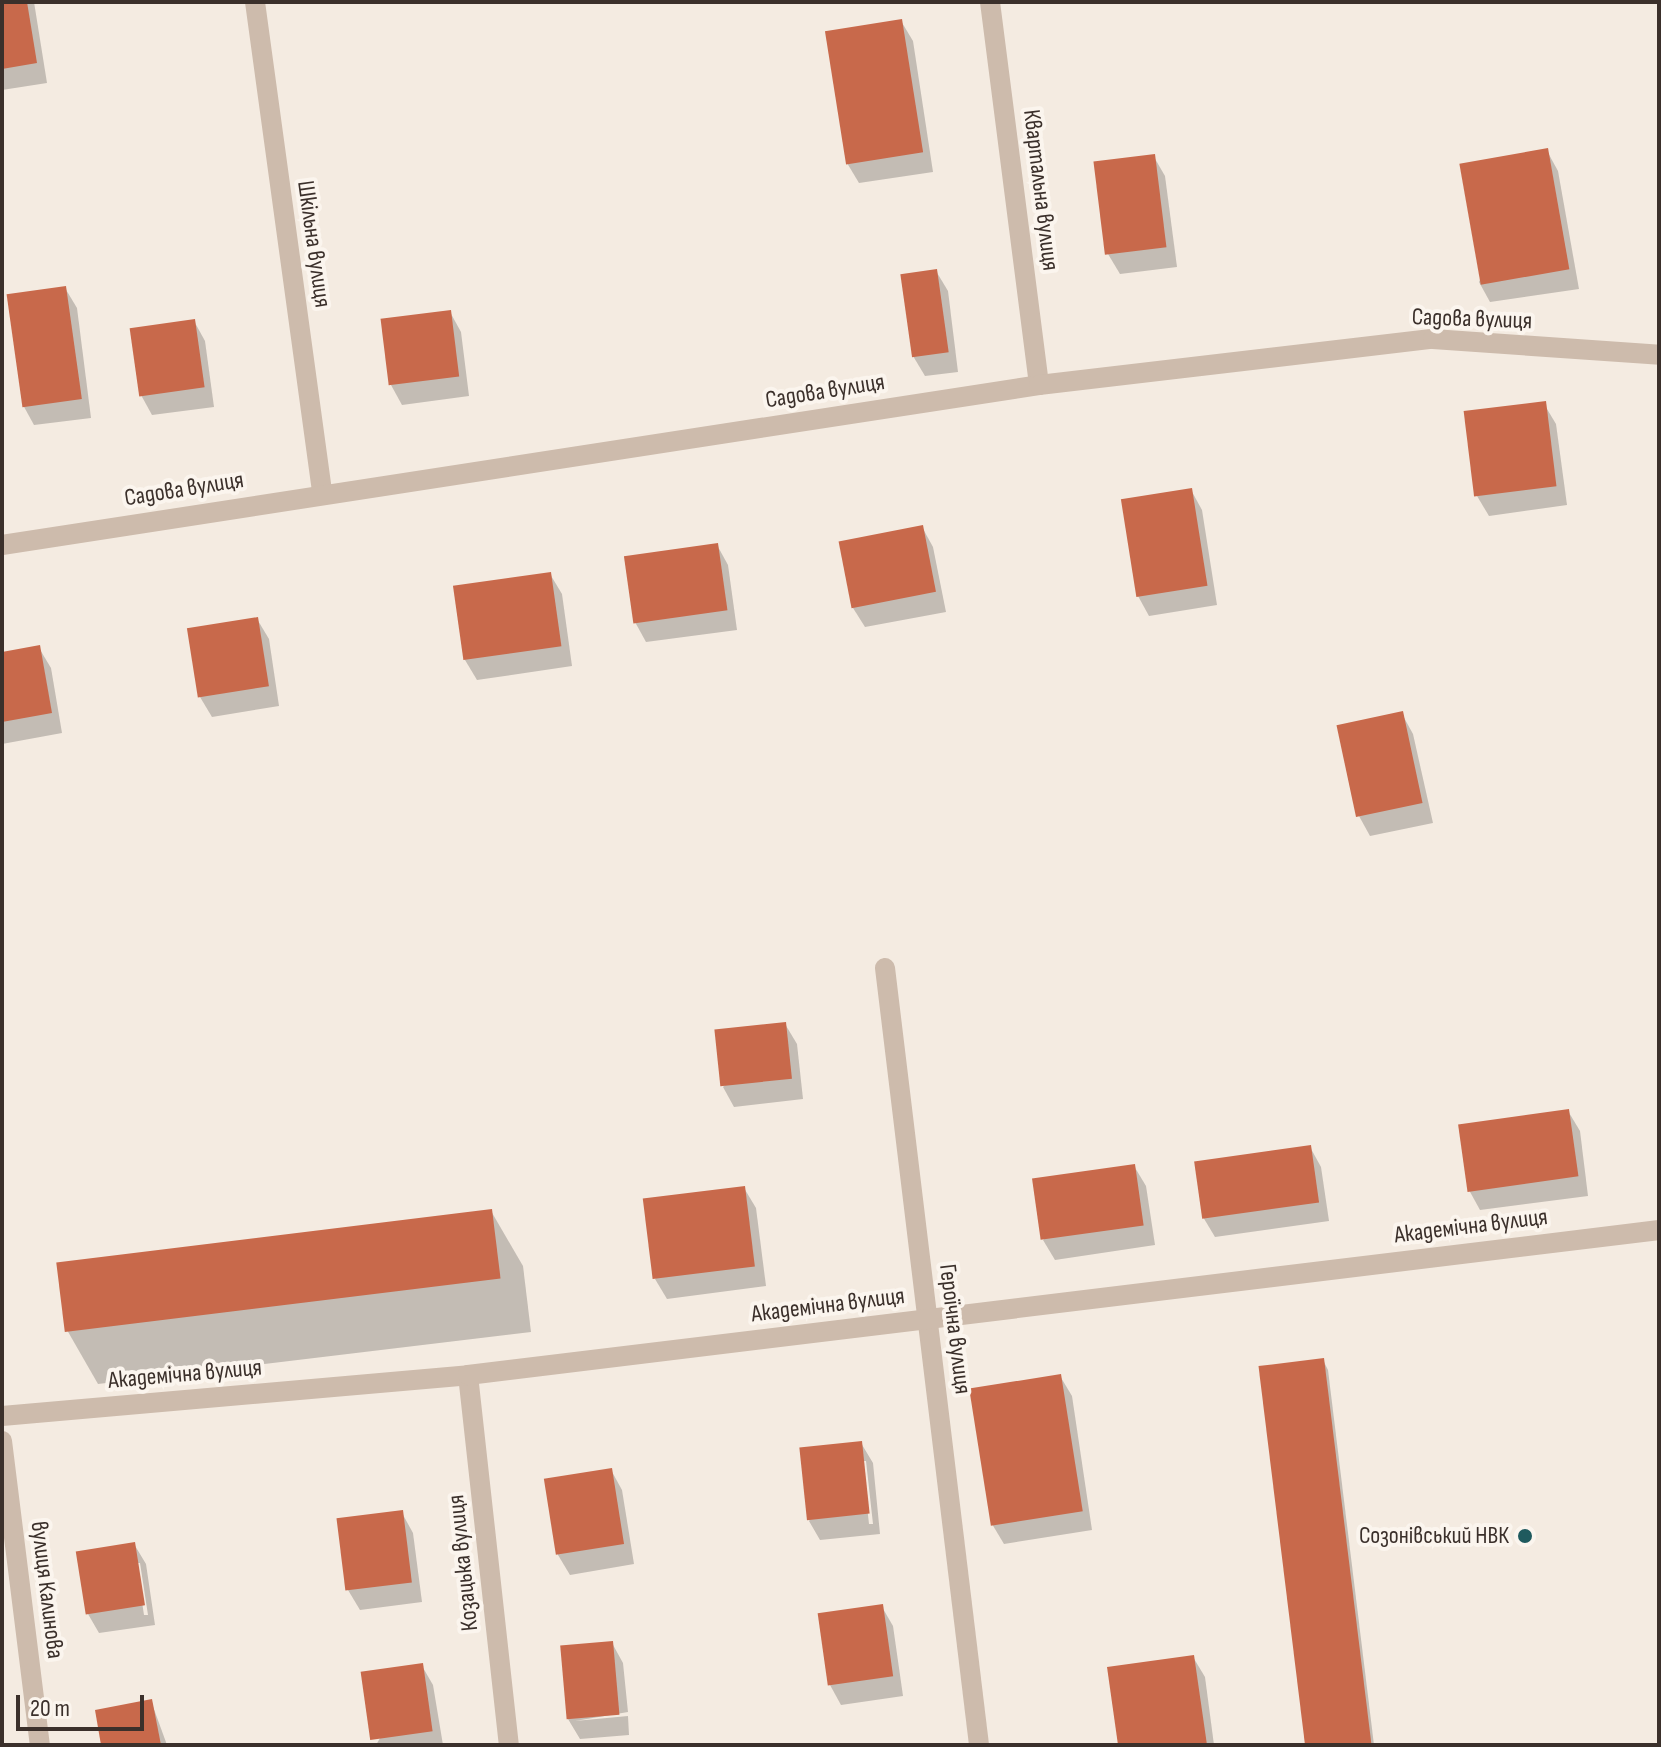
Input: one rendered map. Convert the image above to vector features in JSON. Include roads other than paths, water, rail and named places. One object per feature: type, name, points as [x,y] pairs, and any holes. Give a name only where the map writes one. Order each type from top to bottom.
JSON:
[{"type":"street","name":"Шкільна вулиця","points":[[255,2],[322,493]]},
{"type":"street","name":"Квартальна вулиця","points":[[990,2],[1039,385]]},
{"type":"street","name":"Садова вулиця","points":[[2,545],[322,493],[1039,385],[1433,339],[1659,355]]},
{"type":"street","name":"Героїчна вулиця","points":[[885,968],[979,1745]]},
{"type":"street","name":"Академічна вулиця","points":[[2,1416],[468,1375],[1659,1230]]},
{"type":"street","name":"Козацька вулиця","points":[[468,1375],[509,1745]]},
{"type":"street","name":"вулиця Калинова","points":[[2,1441],[40,1745]]},
{"type":"place","name":"Созонівський НВК","points":[[1525,1536]]}]
